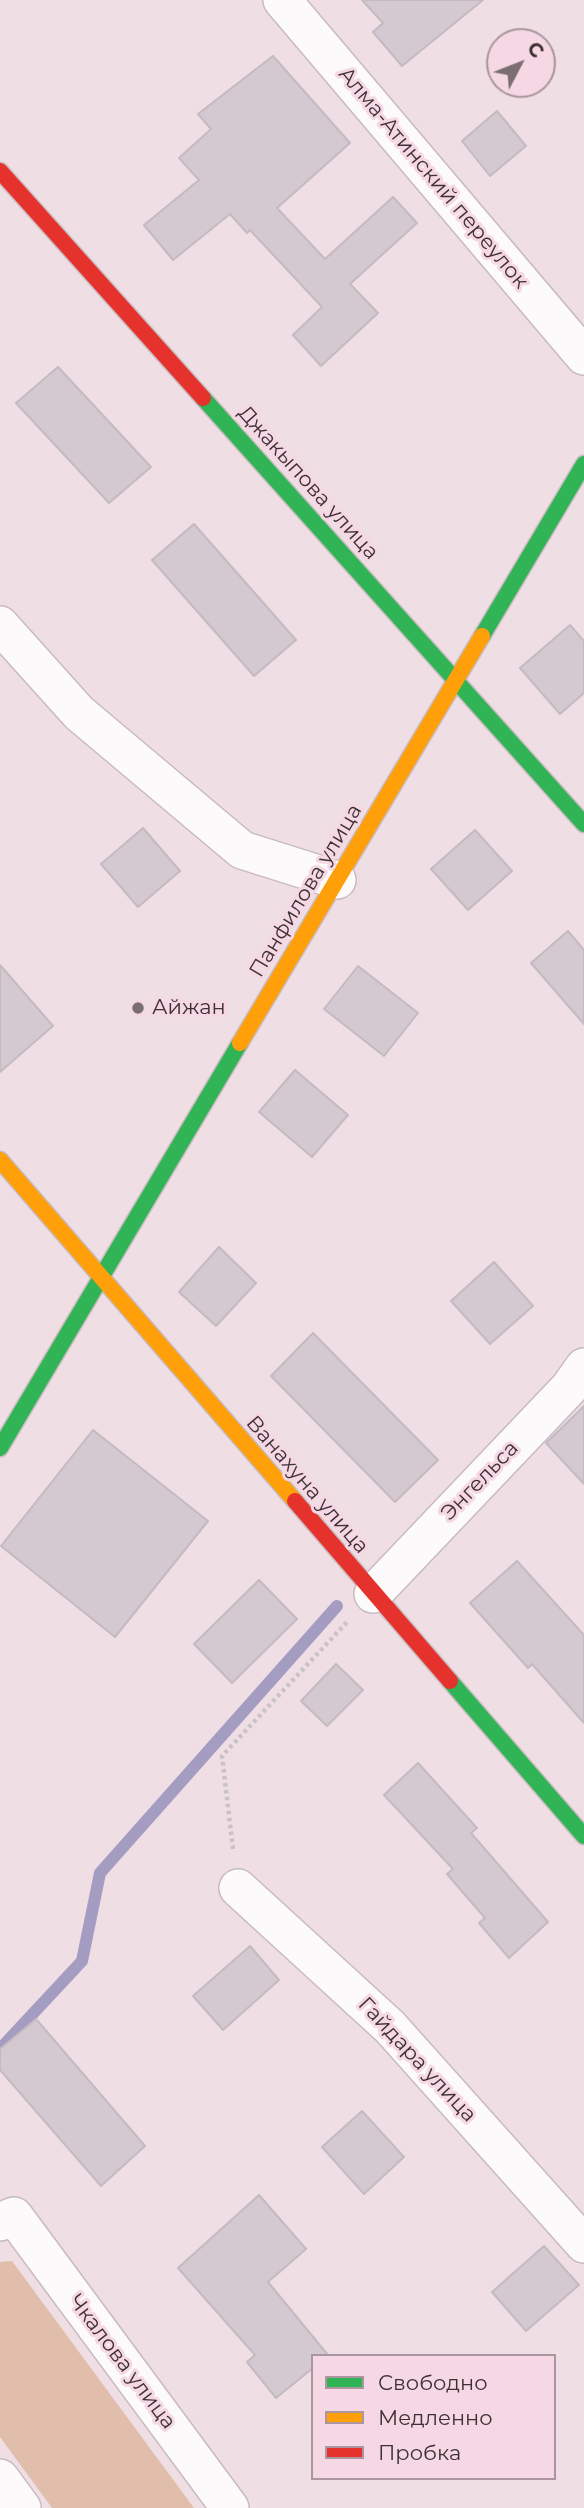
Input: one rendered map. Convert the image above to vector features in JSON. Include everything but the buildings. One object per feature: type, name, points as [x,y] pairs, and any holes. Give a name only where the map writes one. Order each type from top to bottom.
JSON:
[{"type":"street","name":"Алма-Атинский переулок","points":[[282,0],[584,356]]},
{"type":"street","name":"Джакыпова улица","points":[[0,171],[584,824]]},
{"type":"street","name":"Панфилова улица","points":[[0,1448],[584,464]]},
{"type":"street","points":[[0,625],[79,713],[242,850],[337,880]]},
{"type":"street","name":"Ванахуна улица","points":[[0,1160],[584,1836]]},
{"type":"street","name":"Энгельса","points":[[373,1594],[569,1388],[584,1367]]},
{"type":"street","name":"Гайдара улица","points":[[238,1888],[390,2027],[584,2244]]},
{"type":"street","name":"Чкалова улица","points":[[7,2219],[230,2508]]},
{"type":"street","points":[[0,2478],[22,2508]]},
{"type":"path","points":[[238,1888],[222,1756],[373,1594]]},
{"type":"shaded area","points":[[12,2261],[194,2508],[52,2508],[0,2437],[0,2262]]},
{"type":"waterway","points":[[0,2049],[82,1961],[100,1873],[337,1606]]},
{"type":"traffic: fast","points":[[203,398],[584,824]]},
{"type":"traffic: fast","points":[[482,636],[584,464]]},
{"type":"traffic: fast","points":[[0,1448],[240,1043]]},
{"type":"traffic: fast","points":[[450,1681],[584,1836]]},
{"type":"traffic: slow","points":[[240,1043],[482,636]]},
{"type":"traffic: slow","points":[[0,1160],[295,1501]]},
{"type":"traffic: jam","points":[[0,171],[203,398]]},
{"type":"traffic: jam","points":[[295,1501],[450,1681]]},
{"type":"place","name":"Айжан","points":[[138,1008]]}]
